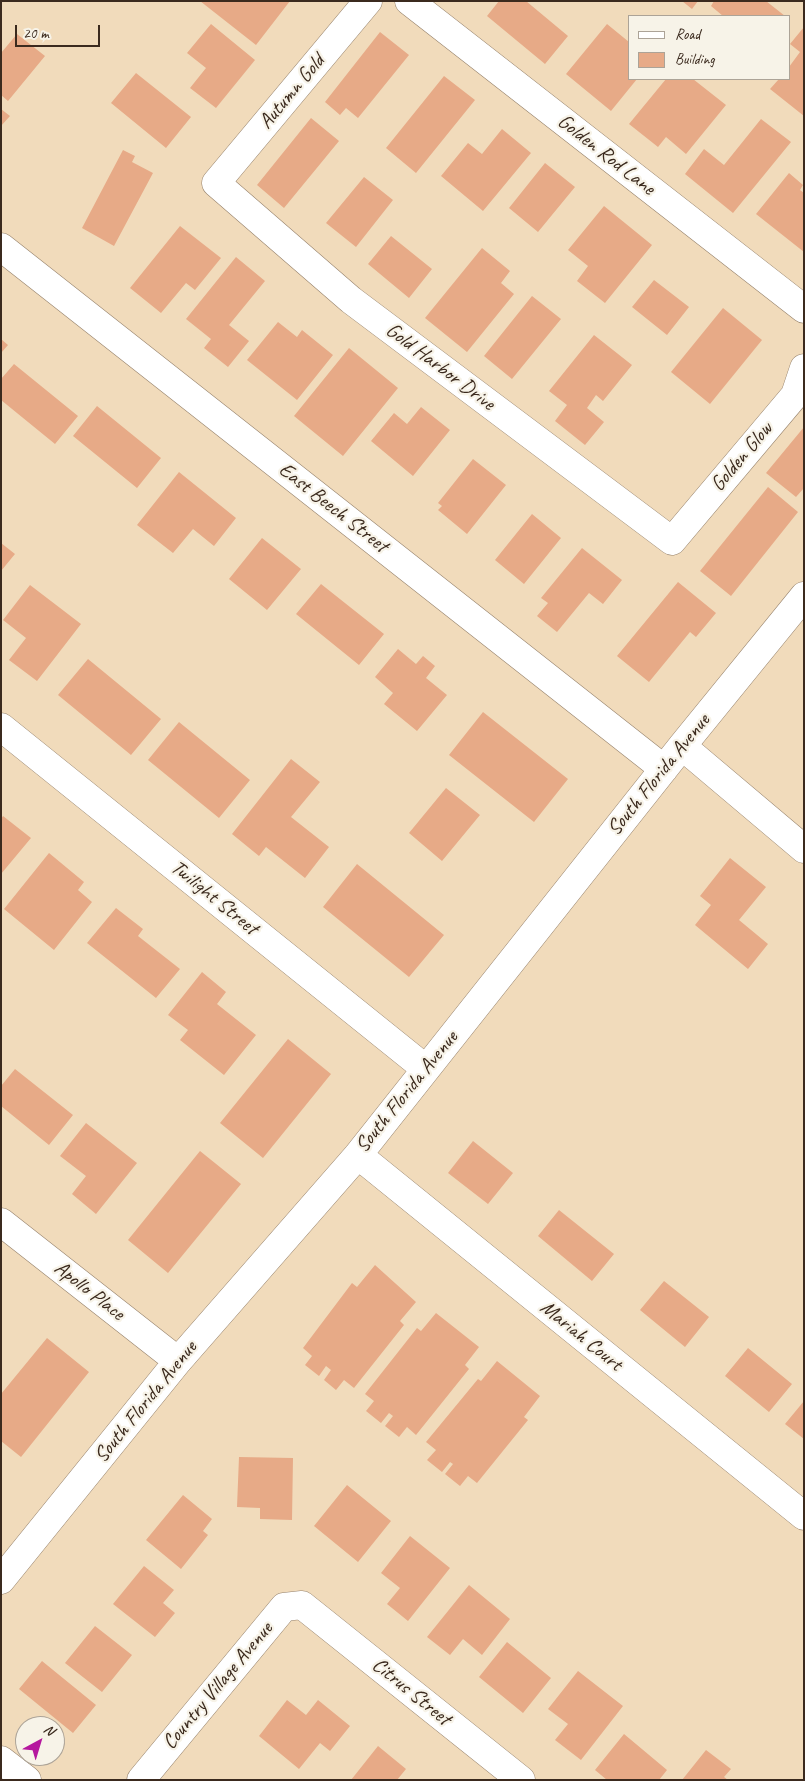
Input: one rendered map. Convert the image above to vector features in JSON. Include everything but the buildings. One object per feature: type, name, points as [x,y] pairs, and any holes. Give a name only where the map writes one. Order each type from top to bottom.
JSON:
[{"type":"street","name":"Autumn Gold","points":[[216,183],[368,1]]},
{"type":"street","name":"Golden Rod Lane","points":[[409,1],[804,310]]},
{"type":"street","name":"Gold Harbor Drive","points":[[216,183],[351,300],[672,542]]},
{"type":"street","name":"East Beech Street","points":[[1,247],[664,769]]},
{"type":"street","name":"Golden Glow","points":[[672,542],[794,395],[804,368]]},
{"type":"street","name":"South Florida Avenue","points":[[1,1580],[178,1361],[358,1155],[682,746],[804,596]]},
{"type":"street","name":"Twilight Street","points":[[1,727],[426,1069]]},
{"type":"street","points":[[682,746],[804,848]]},
{"type":"street","name":"Mariah Court","points":[[358,1155],[804,1516]]},
{"type":"street","name":"Apollo Place","points":[[1,1222],[178,1361]]},
{"type":"street","name":"Country Village Avenue","points":[[141,1780],[284,1607],[302,1605]]},
{"type":"street","name":"Citrus Street","points":[[302,1605],[521,1780]]},
{"type":"street","points":[[1,1760],[27,1780]]}]
